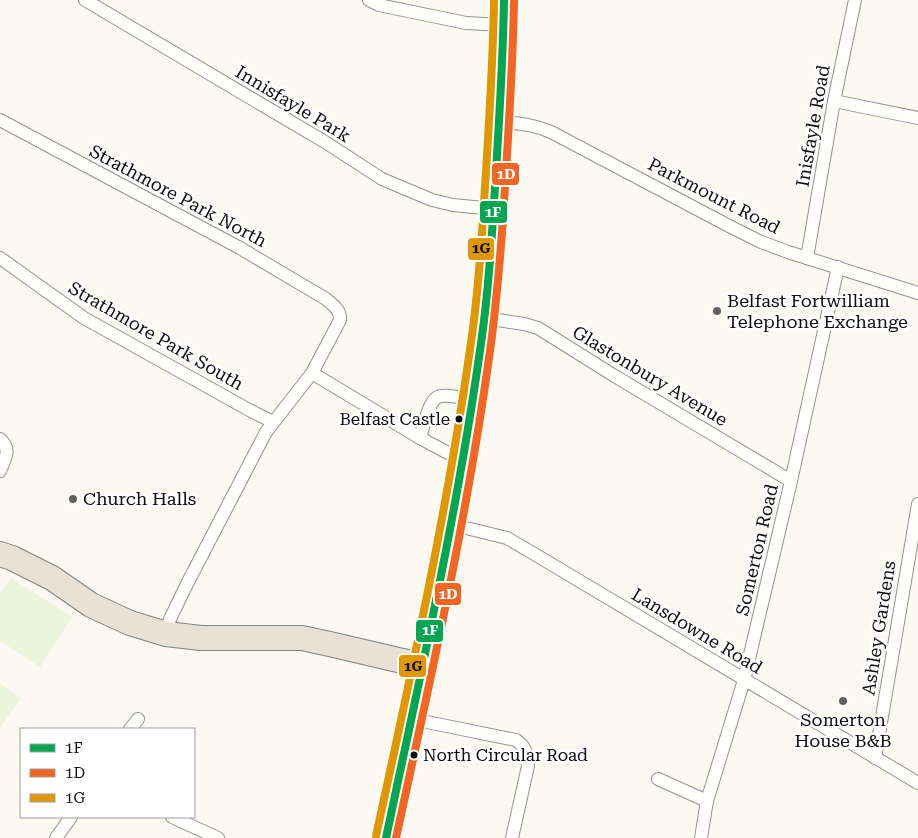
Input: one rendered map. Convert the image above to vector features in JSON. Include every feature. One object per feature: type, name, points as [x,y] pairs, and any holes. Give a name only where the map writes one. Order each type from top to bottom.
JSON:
[{"type":"highway","points":[[0,554],[52,578],[91,605],[130,623],[166,634],[201,638],[302,638],[423,665]]},
{"type":"main road","points":[[386,838],[423,665],[463,461],[484,318],[494,209],[504,0]]},
{"type":"street","name":"Innisfayle Park","points":[[85,0],[382,178],[432,200],[453,205],[494,209]]},
{"type":"street","points":[[368,0],[379,5],[466,23],[503,25]]},
{"type":"street","name":"Inisfayle Road","points":[[808,258],[834,102],[855,0]]},
{"type":"street","points":[[834,102],[918,118]]},
{"type":"street","name":"Strathmore Park North","points":[[0,120],[240,248],[326,299],[336,307],[340,314],[340,320],[312,373]]},
{"type":"street","name":"Parkmount Road","points":[[499,123],[523,123],[538,127],[761,242],[918,293]]},
{"type":"street","name":"Strathmore Park South","points":[[0,258],[84,318],[251,411],[270,427]]},
{"type":"street","name":"Somerton Road","points":[[702,838],[707,801],[744,680],[791,481],[838,267]]},
{"type":"street","name":"Glastonbury Avenue","points":[[484,318],[538,328],[791,481]]},
{"type":"street","points":[[166,634],[170,619],[188,582],[270,427],[312,373],[420,438],[463,461]]},
{"type":"street","points":[[420,438],[430,407],[436,398],[452,396],[472,399]]},
{"type":"street","points":[[0,439],[8,452],[0,471]]},
{"type":"street","name":"Ashley Gardens","points":[[875,758],[918,504]]},
{"type":"street","name":"Lansdowne Road","points":[[450,524],[507,538],[918,784]]},
{"type":"street","points":[[412,718],[516,740],[522,745],[526,752],[528,766],[512,838]]},
{"type":"street","points":[[658,779],[707,801]]},
{"type":"street","points":[[56,838],[69,818]]},
{"type":"street","points":[[174,818],[218,838]]},
{"type":"green space","points":[[11,578],[72,617],[40,667],[0,641],[0,594]]},
{"type":"green space","points":[[0,683],[21,698],[0,728]]},
{"type":"transit line","name":"1G","points":[[376,836],[441,524],[472,335],[483,224],[491,94],[494,0]]},
{"type":"transit line","name":"1F","points":[[386,838],[451,525],[482,336],[493,224],[501,94],[504,0]]},
{"type":"transit line","name":"1D","points":[[396,838],[461,525],[473,462],[492,336],[504,206],[511,94],[514,0]]},
{"type":"place","name":"Belfast Fortwilliam Telephone Exchange","points":[[717,311]]},
{"type":"place","name":"Belfast Castle","points":[[459,419]]},
{"type":"place","name":"Church Halls","points":[[73,499]]},
{"type":"place","name":"Somerton House B&B","points":[[843,701]]},
{"type":"place","name":"North Circular Road","points":[[414,755]]}]
